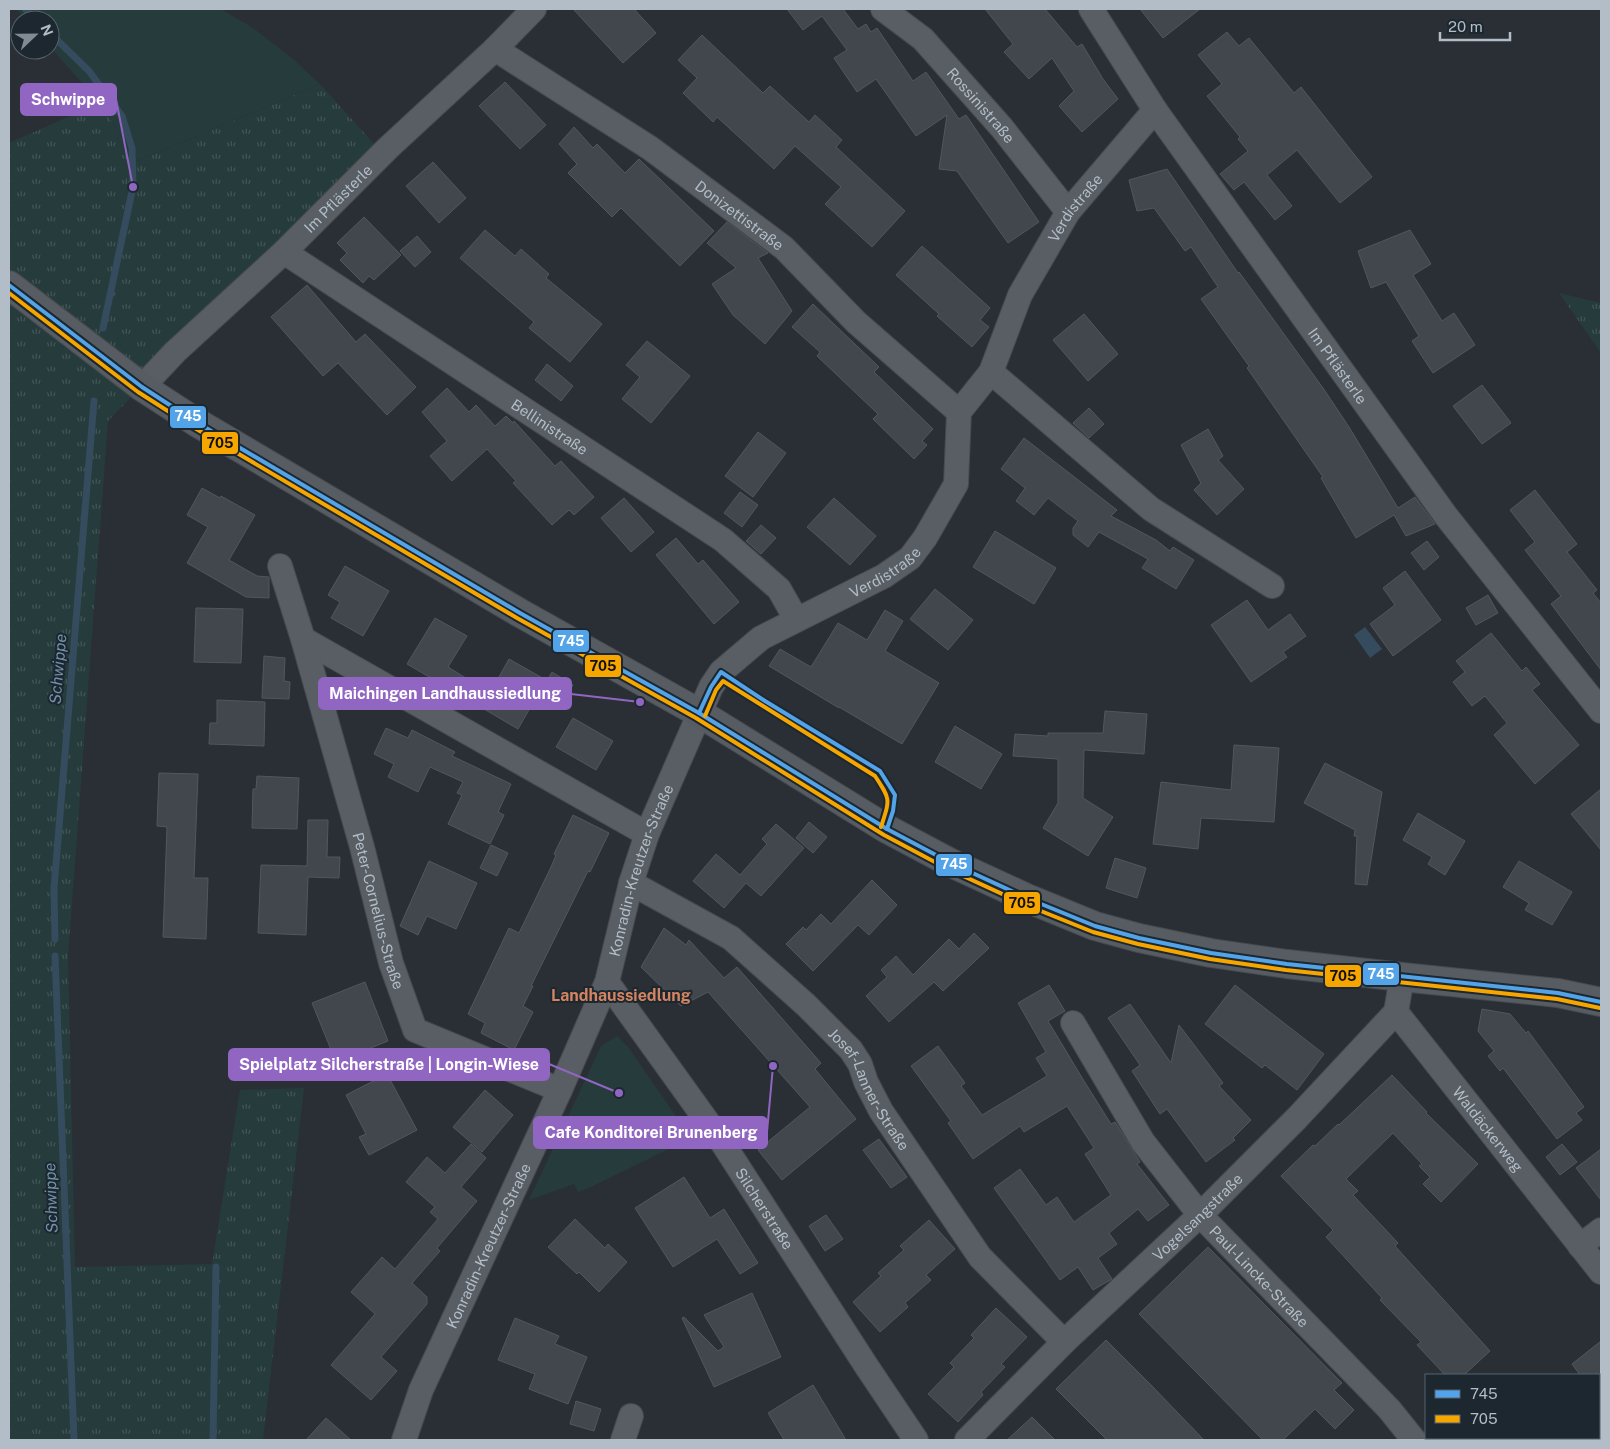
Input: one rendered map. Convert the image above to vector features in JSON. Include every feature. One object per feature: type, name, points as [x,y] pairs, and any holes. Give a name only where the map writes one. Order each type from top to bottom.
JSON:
[{"type":"main road","points":[[9,285],[142,387],[204,427],[512,608],[699,713],[887,829],[951,863],[1095,926],[1139,938],[1211,953],[1287,964],[1558,993],[1601,1002]]},
{"type":"street","name":"Im Pflästerle","points":[[142,387],[175,352],[284,252],[388,148],[495,49],[534,9]]},
{"type":"street","name":"Rossinistraße","points":[[883,9],[923,39],[1002,128],[1068,212]]},
{"type":"street","name":"Im Pflästerle","points":[[1091,9],[1155,110],[1446,516],[1601,711]]},
{"type":"street","name":"Donizettistraße","points":[[495,49],[650,148],[784,248],[856,322],[959,412]]},
{"type":"street","name":"Verdistraße","points":[[699,713],[711,687],[721,672],[761,638],[884,576],[910,558],[925,538],[956,484],[959,412],[991,372],[1020,295],[1068,212],[1155,110]]},
{"type":"street","name":"Bellinistraße","points":[[284,252],[723,540],[779,589],[796,619]]},
{"type":"street","points":[[991,372],[1151,509],[1272,586]]},
{"type":"street","name":"Peter-Cornelius-Straße","points":[[280,566],[303,639],[362,848],[390,963],[415,1030],[560,1090]]},
{"type":"street","points":[[303,639],[647,834]]},
{"type":"street","name":"Konradin-Kreutzer-Straße","points":[[404,1440],[421,1390],[560,1090],[607,982],[631,883],[647,834],[699,713]]},
{"type":"street","name":"Josef-Lanner-Straße","points":[[631,883],[731,938],[806,1005],[851,1050],[860,1064],[866,1082],[881,1111],[980,1257],[1064,1342]]},
{"type":"street","points":[[1396,1012],[1402,977]]},
{"type":"street","name":"Silcherstraße","points":[[607,982],[722,1142],[916,1440]]},
{"type":"street","name":"Vogelsangstraße","points":[[967,1440],[1064,1342],[1200,1214],[1297,1118],[1396,1012]]},
{"type":"street","name":"Waldäckerweg","points":[[1396,1012],[1601,1272]]},
{"type":"street","name":"Paul-Lincke-Straße","points":[[1073,1023],[1143,1142],[1200,1214],[1389,1409],[1414,1440]]},
{"type":"street","points":[[1580,1246],[1601,1230]]},
{"type":"street","points":[[622,1440],[631,1416]]},
{"type":"green space","points":[[221,9],[253,28],[292,58],[320,84],[138,161],[100,103],[60,58],[60,10],[17,10]]},
{"type":"green space","points":[[320,84],[375,145],[108,421],[68,956],[75,1267],[212,1264],[240,1090],[304,1088],[263,1440],[9,1440],[9,143],[100,103],[138,161]]},
{"type":"green space","points":[[1559,293],[1601,303],[1601,353]]},
{"type":"green space","points":[[617,1036],[628,1047],[691,1138],[578,1192],[574,1184],[529,1200],[601,1046]]},
{"type":"water","points":[[1365,627],[1382,649],[1370,658],[1354,635]]},
{"type":"building","points":[[573,9],[634,9],[656,33],[623,63]]},
{"type":"building","points":[[787,9],[843,9],[858,29],[866,24],[871,32],[877,28],[913,81],[926,72],[959,119],[966,115],[1039,222],[1008,243],[957,171],[939,169],[947,115],[916,136],[876,79],[857,92],[834,58],[847,50],[822,16],[803,30]]},
{"type":"building","points":[[985,9],[1045,9],[1077,47],[1082,44],[1103,79],[1118,99],[1082,132],[1059,106],[1074,91],[1052,58],[1029,79],[1004,52],[1013,44]]},
{"type":"building","points":[[1140,9],[1200,9],[1163,38]]},
{"type":"building","points":[[1227,32],[1239,46],[1249,38],[1294,93],[1301,87],[1372,177],[1340,203],[1297,150],[1267,175],[1292,206],[1275,220],[1244,182],[1234,190],[1220,174],[1248,151],[1238,139],[1240,137],[1207,96],[1222,84],[1198,55]]},
{"type":"building","points":[[702,35],[763,93],[770,86],[809,122],[815,115],[842,140],[836,147],[905,211],[872,247],[825,204],[841,187],[795,146],[774,169],[717,117],[713,122],[683,93],[697,78],[678,60]]},
{"type":"building","points":[[505,82],[546,125],[520,149],[479,106]]},
{"type":"building","points":[[574,127],[593,148],[597,144],[625,173],[639,159],[714,231],[680,266],[621,208],[612,217],[568,173],[577,164],[559,144]]},
{"type":"building","points":[[433,162],[466,198],[439,223],[406,186]]},
{"type":"building","points":[[1167,169],[1238,273],[1323,388],[1398,508],[1415,497],[1435,524],[1406,536],[1394,515],[1356,538],[1321,478],[1323,477],[1247,368],[1249,366],[1201,299],[1218,287],[1191,247],[1185,251],[1154,208],[1137,211],[1129,180]]},
{"type":"building","points":[[364,217],[401,255],[374,280],[369,276],[363,283],[340,260],[347,253],[337,243]]},
{"type":"building","points":[[727,222],[768,253],[758,258],[792,311],[765,344],[733,315],[712,284],[736,268],[707,243]]},
{"type":"building","points":[[485,230],[515,256],[521,249],[549,274],[546,278],[602,324],[570,362],[529,328],[534,322],[460,258]]},
{"type":"building","points":[[1410,230],[1431,264],[1413,275],[1442,321],[1454,313],[1475,345],[1433,373],[1412,341],[1419,336],[1386,282],[1371,288],[1358,251]]},
{"type":"building","points":[[417,236],[431,252],[415,267],[400,251]]},
{"type":"building","points":[[922,246],[990,308],[980,320],[989,327],[972,347],[937,316],[939,314],[896,275]]},
{"type":"building","points":[[307,285],[356,342],[365,334],[416,387],[387,415],[338,363],[323,376],[271,317]]},
{"type":"building","points":[[813,304],[879,367],[874,372],[933,429],[922,441],[927,445],[914,459],[873,419],[878,414],[817,356],[820,352],[792,327]]},
{"type":"building","points":[[1084,314],[1118,354],[1088,381],[1053,340]]},
{"type":"building","points":[[647,341],[690,376],[651,423],[622,399],[640,377],[626,365]]},
{"type":"building","points":[[547,364],[573,386],[561,401],[535,380]]},
{"type":"building","points":[[1482,385],[1511,423],[1482,444],[1453,406]]},
{"type":"building","points":[[447,388],[469,412],[476,405],[495,426],[506,416],[513,423],[514,421],[555,466],[561,461],[594,497],[574,515],[569,510],[552,525],[513,483],[516,481],[487,449],[452,481],[430,456],[447,441],[422,412]]},
{"type":"building","points":[[1089,408],[1104,424],[1089,438],[1073,423]]},
{"type":"building","points":[[1208,429],[1223,456],[1218,460],[1244,489],[1217,515],[1194,490],[1201,483],[1181,445]]},
{"type":"building","points":[[758,432],[786,453],[753,497],[725,476]]},
{"type":"building","points":[[1024,438],[1117,510],[1111,516],[1156,540],[1170,551],[1173,547],[1194,560],[1176,589],[1142,568],[1148,559],[1099,532],[1088,547],[1073,535],[1073,528],[1078,521],[1048,498],[1034,515],[1016,501],[1025,488],[1001,469]]},
{"type":"building","points":[[202,488],[255,515],[229,560],[257,576],[269,577],[269,598],[246,597],[187,563],[208,527],[187,515]]},
{"type":"building","points":[[1535,490],[1577,544],[1567,552],[1597,590],[1593,593],[1601,603],[1601,670],[1551,604],[1561,596],[1525,550],[1535,542],[1510,510]]},
{"type":"building","points":[[740,492],[758,505],[742,527],[724,513]]},
{"type":"building","points":[[624,498],[654,532],[631,552],[601,518]]},
{"type":"building","points":[[834,498],[876,536],[850,565],[807,527]]},
{"type":"building","points":[[761,525],[776,538],[761,554],[746,541]]},
{"type":"building","points":[[995,531],[1056,568],[1034,604],[973,567]]},
{"type":"building","points":[[676,538],[698,564],[703,560],[739,602],[714,624],[656,555]]},
{"type":"building","points":[[1427,541],[1439,557],[1424,570],[1411,553]]},
{"type":"building","points":[[345,566],[389,591],[363,636],[331,618],[340,602],[328,595]]},
{"type":"building","points":[[1405,571],[1441,620],[1393,656],[1370,624],[1395,605],[1383,588]]},
{"type":"building","points":[[935,589],[973,620],[948,650],[910,619]]},
{"type":"building","points":[[1488,595],[1498,613],[1476,625],[1466,608]]},
{"type":"building","points":[[1247,600],[1268,630],[1290,614],[1306,636],[1283,652],[1287,657],[1251,682],[1211,625]]},
{"type":"building","points":[[196,608],[243,609],[241,663],[194,662]]},
{"type":"building","points":[[885,610],[903,621],[885,651],[939,683],[902,744],[769,666],[780,649],[811,667],[838,623],[867,640]]},
{"type":"building","points":[[435,618],[467,636],[448,667],[490,693],[509,659],[546,680],[518,729],[407,664]]},
{"type":"building","points":[[1491,633],[1522,671],[1526,667],[1540,684],[1532,690],[1579,745],[1535,784],[1494,735],[1507,723],[1485,696],[1472,706],[1453,682],[1465,672],[1456,661]]},
{"type":"building","points":[[264,656],[285,658],[284,681],[290,682],[289,699],[262,698]]},
{"type":"building","points":[[552,672],[573,685],[559,707],[539,695]]},
{"type":"building","points":[[217,700],[265,702],[264,746],[209,744],[210,723],[217,723]]},
{"type":"building","points":[[1105,711],[1147,714],[1144,754],[1084,750],[1083,798],[1113,817],[1088,856],[1043,828],[1058,803],[1058,759],[1013,756],[1015,734],[1048,736],[1048,733],[1103,733]]},
{"type":"building","points":[[573,718],[613,741],[596,770],[556,747]]},
{"type":"building","points":[[955,726],[1002,754],[981,789],[935,762]]},
{"type":"building","points":[[386,728],[408,738],[412,730],[455,752],[452,756],[511,784],[498,812],[504,815],[490,844],[448,824],[462,795],[457,793],[463,782],[430,767],[418,792],[388,777],[394,764],[374,754]]},
{"type":"building","points":[[1234,745],[1279,748],[1274,822],[1201,818],[1198,849],[1153,844],[1161,782],[1231,790]]},
{"type":"building","points":[[1325,763],[1382,792],[1367,885],[1355,884],[1357,836],[1354,836],[1355,830],[1304,803]]},
{"type":"building","points":[[159,773],[198,774],[194,878],[208,878],[206,939],[163,937],[167,827],[157,826]]},
{"type":"building","points":[[257,776],[299,778],[297,829],[252,828],[253,789],[256,789]]},
{"type":"building","points":[[1601,789],[1601,850],[1571,814]]},
{"type":"building","points":[[1418,813],[1465,841],[1445,875],[1428,864],[1432,857],[1403,840]]},
{"type":"building","points":[[573,815],[609,833],[531,986],[533,986],[523,1006],[533,1012],[514,1050],[481,1033],[485,1023],[468,1014],[509,928],[519,933],[551,867],[556,855],[554,854]]},
{"type":"building","points":[[308,820],[328,820],[327,857],[340,857],[339,878],[308,877],[306,935],[258,933],[261,865],[307,866]]},
{"type":"building","points":[[809,822],[827,837],[813,853],[796,838]]},
{"type":"building","points":[[776,824],[804,848],[761,896],[746,883],[724,908],[693,881],[716,854],[740,875],[767,844],[762,839]]},
{"type":"building","points":[[491,845],[508,853],[497,876],[480,868]]},
{"type":"building","points":[[1115,858],[1146,868],[1137,898],[1106,888]]},
{"type":"building","points":[[429,861],[477,883],[456,929],[427,916],[418,935],[400,926]]},
{"type":"building","points":[[1519,861],[1572,892],[1552,925],[1525,910],[1529,903],[1503,887]]},
{"type":"building","points":[[872,880],[897,905],[869,935],[858,925],[813,971],[786,944],[803,927],[806,930],[821,914],[831,924]]},
{"type":"building","points":[[664,928],[686,945],[689,940],[724,978],[737,967],[821,1063],[815,1069],[856,1119],[782,1180],[758,1150],[810,1107],[708,992],[681,1006],[641,967]]},
{"type":"building","points":[[974,933],[989,948],[943,991],[934,982],[889,1022],[866,996],[887,977],[881,970],[896,956],[913,975],[949,939],[959,949]]},
{"type":"building","points":[[365,982],[388,1041],[336,1062],[312,1003]]},
{"type":"building","points":[[1049,985],[1065,1011],[1048,1021],[1111,1124],[1115,1122],[1140,1162],[1137,1164],[1169,1205],[1148,1221],[1138,1209],[1109,1233],[1117,1244],[1098,1258],[1112,1279],[1093,1290],[1078,1267],[1060,1280],[994,1188],[1020,1169],[1046,1205],[1057,1197],[1074,1222],[1111,1195],[1085,1154],[1094,1148],[1067,1106],[1024,1132],[1020,1126],[973,1159],[948,1123],[951,1121],[911,1066],[938,1046],[965,1083],[961,1086],[982,1115],[1047,1076],[1036,1058],[1046,1052],[1018,1003]]},
{"type":"building","points":[[1235,985],[1324,1054],[1297,1090],[1265,1065],[1262,1068],[1205,1024]]},
{"type":"building","points":[[1130,1004],[1171,1063],[1179,1025],[1223,1083],[1219,1086],[1251,1120],[1233,1138],[1235,1140],[1206,1162],[1167,1109],[1160,1114],[1132,1071],[1140,1065],[1108,1018]]},
{"type":"building","points":[[1482,1009],[1510,1014],[1526,1033],[1528,1031],[1584,1107],[1576,1113],[1582,1120],[1557,1139],[1503,1068],[1500,1071],[1488,1056],[1494,1051],[1478,1031]]},
{"type":"building","points":[[387,1074],[417,1130],[369,1155],[359,1137],[366,1134],[346,1095]]},
{"type":"building","points":[[1392,1075],[1426,1113],[1478,1164],[1441,1202],[1423,1184],[1430,1177],[1419,1166],[1422,1164],[1393,1133],[1346,1179],[1358,1191],[1353,1195],[1398,1243],[1395,1246],[1490,1351],[1465,1374],[1444,1374],[1417,1345],[1421,1342],[1380,1300],[1382,1298],[1326,1237],[1333,1230],[1281,1176],[1313,1145],[1315,1146]]},
{"type":"building","points":[[485,1090],[513,1115],[482,1152],[453,1127]]},
{"type":"building","points":[[879,1139],[907,1177],[891,1188],[863,1150]]},
{"type":"building","points":[[471,1144],[486,1158],[461,1187],[477,1201],[437,1248],[440,1251],[412,1283],[427,1297],[427,1304],[381,1357],[397,1371],[371,1400],[331,1365],[375,1314],[351,1292],[382,1257],[395,1269],[438,1219],[430,1212],[435,1207],[406,1182],[427,1157],[445,1173]]},
{"type":"building","points":[[1562,1144],[1577,1162],[1560,1175],[1546,1157]]},
{"type":"building","points":[[1601,1149],[1601,1200],[1576,1168]]},
{"type":"building","points":[[684,1177],[710,1218],[724,1209],[758,1263],[740,1274],[717,1239],[673,1267],[635,1208]]},
{"type":"building","points":[[826,1215],[843,1239],[825,1251],[809,1226]]},
{"type":"building","points":[[575,1219],[605,1248],[608,1244],[627,1262],[599,1292],[579,1272],[577,1274],[548,1247]]},
{"type":"building","points":[[929,1220],[955,1249],[926,1275],[931,1280],[905,1303],[908,1307],[880,1332],[853,1302],[881,1276],[878,1273],[904,1250],[900,1246]]},
{"type":"building","points":[[1208,1247],[1342,1383],[1334,1390],[1354,1410],[1335,1429],[1315,1409],[1283,1440],[1263,1440],[1139,1314]]},
{"type":"building","points":[[752,1293],[781,1357],[714,1387],[682,1318],[684,1317],[718,1351],[724,1347],[704,1315]]},
{"type":"building","points":[[996,1308],[1027,1337],[1001,1364],[1005,1367],[981,1392],[983,1395],[958,1422],[928,1394],[954,1367],[950,1363],[974,1338],[971,1335]]},
{"type":"building","points":[[515,1318],[559,1336],[555,1344],[587,1357],[568,1404],[529,1389],[535,1374],[498,1360]]},
{"type":"building","points":[[1106,1340],[1204,1440],[1107,1440],[1056,1389]]},
{"type":"building","points":[[1601,1341],[1601,1375],[1579,1374],[1572,1364]]},
{"type":"building","points":[[813,1385],[846,1440],[784,1440],[768,1413]]},
{"type":"building","points":[[576,1401],[601,1409],[594,1431],[570,1424]]},
{"type":"building","points":[[1032,1417],[1055,1440],[1007,1440]]},
{"type":"building","points":[[326,1418],[351,1440],[306,1440]]},
{"type":"waterway","name":"Schwippe","points":[[60,43],[89,71],[122,116],[132,148],[133,187],[103,328]]},
{"type":"waterway","name":"Schwippe","points":[[55,939],[54,888],[94,401]]},
{"type":"waterway","name":"Schwippe","points":[[55,956],[74,1440]]},
{"type":"waterway","points":[[213,1440],[216,1267]]},
{"type":"transit line","name":"745","points":[[9,285],[142,387],[196,422],[520,613],[699,713],[887,829],[951,863],[1029,899],[1095,926],[1139,938],[1211,953],[1287,964],[1558,993],[1601,1002]]},
{"type":"transit line","name":"705","points":[[9,293],[138,392],[193,427],[517,618],[696,718],[884,835],[948,869],[1026,905],[1093,932],[1138,944],[1210,959],[1286,970],[1557,999],[1600,1008]]},
{"type":"transit line","name":"745","points":[[699,713],[711,687],[721,672],[880,771],[895,795],[893,811],[887,829]]},
{"type":"transit line","name":"705","points":[[705,716],[716,690],[723,681],[875,776],[884,790],[887,800],[881,827]]},
{"type":"place","name":"Schwippe","points":[[133,187]]},
{"type":"place","name":"Maichingen Landhaussiedlung","points":[[640,702]]},
{"type":"place","name":"Cafe Konditorei Brunenberg","points":[[773,1066]]},
{"type":"place","name":"Spielplatz Silcherstraße | Longin-Wiese","points":[[619,1093]]},
{"type":"district","name":"Landhaussiedlung","points":[[621,995]]}]
